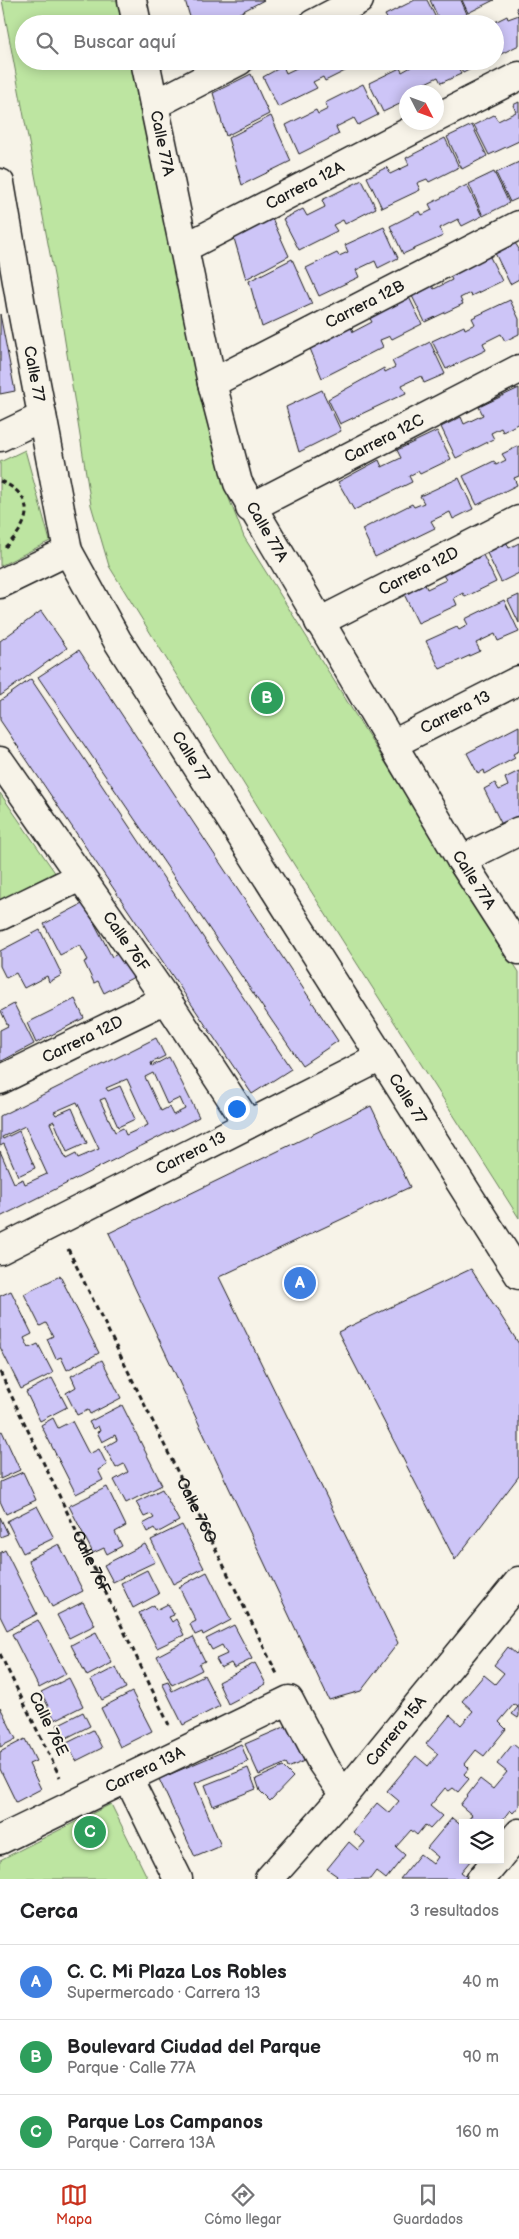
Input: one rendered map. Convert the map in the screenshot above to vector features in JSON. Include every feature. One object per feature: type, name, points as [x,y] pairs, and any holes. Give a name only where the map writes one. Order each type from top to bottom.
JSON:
[{"type":"street","points":[[132,0],[135,15]]},
{"type":"street","points":[[330,15],[359,0]]},
{"type":"street","name":"Calle 77A","points":[[146,70],[212,383],[238,484],[250,508],[462,860],[519,950]]},
{"type":"street","points":[[154,105],[222,70]]},
{"type":"street","points":[[444,114],[519,76]]},
{"type":"street","name":"Carrera 12A","points":[[184,248],[413,130]]},
{"type":"street","name":"Calle 77","points":[[0,183],[68,551],[117,640],[519,1275]]},
{"type":"street","name":"Carrera 12B","points":[[212,383],[519,226]]},
{"type":"street","name":"Carrera 12C","points":[[250,508],[519,369]]},
{"type":"street","points":[[0,437],[42,417]]},
{"type":"street","name":"Carrera 12D","points":[[319,622],[519,520]]},
{"type":"street","points":[[0,584],[68,551]]},
{"type":"street","name":"Carrera 13","points":[[393,744],[519,680]]},
{"type":"street","name":"Calle 76F","points":[[0,761],[166,1000],[248,1124]]},
{"type":"street","points":[[462,860],[519,832]]},
{"type":"street","points":[[0,916],[80,877]]},
{"type":"street","name":"Carrera 12D","points":[[0,1080],[166,1000]]},
{"type":"street","name":"Carrera 13","points":[[0,1250],[380,1057]]},
{"type":"street","name":"Carrera 15A","points":[[270,1879],[344,1794],[519,1581]]},
{"type":"street","points":[[289,1700],[322,1763],[344,1794]]},
{"type":"street","name":"Carrera 13A","points":[[0,1840],[289,1700]]},
{"type":"street","points":[[128,1778],[178,1879]]},
{"type":"street","points":[[504,1851],[519,1833]]},
{"type":"street","points":[[481,1879],[493,1864]]},
{"type":"path","points":[[0,481],[12,486],[25,503],[27,521],[17,536],[0,550]]},
{"type":"path","name":"Calle 76G","points":[[54,1223],[289,1700]]},
{"type":"path","name":"Calle 76F","points":[[0,1372],[182,1752]]},
{"type":"path","name":"Calle 76E","points":[[0,1654],[74,1805]]},
{"type":"green space","points":[[2,0],[119,0],[122,15],[15,15],[15,69]]},
{"type":"green space","points":[[15,70],[134,70],[223,483],[244,537],[519,972],[519,1218],[281,844],[109,566],[91,505],[57,291]]},
{"type":"green space","points":[[25,450],[50,541],[0,566],[0,462]]},
{"type":"green space","points":[[0,793],[56,874],[0,901]]},
{"type":"green space","points":[[111,1804],[148,1879],[0,1879],[0,1860]]},
{"type":"building","points":[[185,0],[264,0],[236,15],[189,15]]},
{"type":"building","points":[[415,0],[427,0],[434,15],[385,15]]},
{"type":"building","points":[[430,0],[461,0],[467,14],[465,15],[437,15]]},
{"type":"building","points":[[462,0],[494,0],[468,13]]},
{"type":"building","points":[[519,15],[519,45],[504,52],[504,18],[507,16],[508,19]]},
{"type":"building","points":[[276,70],[285,70],[286,73],[292,70],[347,70],[325,81],[323,77],[313,82],[317,88],[278,107],[263,77]]},
{"type":"building","points":[[396,70],[401,70],[402,72],[406,70],[459,70],[461,74],[441,83],[438,77],[421,85],[399,85],[399,104],[383,112],[369,83]]},
{"type":"building","points":[[251,74],[269,114],[226,136],[213,93]]},
{"type":"building","points":[[363,84],[378,115],[358,125],[354,118],[336,127],[339,134],[299,154],[286,125],[316,110],[318,114],[328,109],[325,103]]},
{"type":"building","points":[[519,102],[519,141],[489,155],[474,125],[494,115],[498,121],[516,112],[513,105]]},
{"type":"building","points":[[271,116],[291,161],[242,185],[228,138]]},
{"type":"building","points":[[472,125],[487,156],[462,169],[447,137]]},
{"type":"building","points":[[445,138],[459,167],[429,182],[427,179],[417,183],[420,190],[382,208],[367,177],[387,167],[390,174],[409,165],[406,158]]},
{"type":"building","points":[[519,162],[519,198],[510,202],[496,173]]},
{"type":"building","points":[[494,172],[509,203],[483,216],[469,184]]},
{"type":"building","points":[[362,180],[376,208],[345,224],[343,220],[333,225],[337,231],[299,250],[283,219],[303,209],[307,216],[325,207],[322,200]]},
{"type":"building","points":[[467,185],[482,216],[462,226],[458,219],[440,228],[443,236],[403,254],[390,226],[420,211],[422,215],[432,210],[429,204]]},
{"type":"building","points":[[271,216],[289,256],[246,279],[233,235]]},
{"type":"building","points":[[384,227],[398,258],[378,268],[375,261],[356,270],[359,277],[319,296],[306,268],[337,253],[339,256],[348,252],[345,245]]},
{"type":"building","points":[[515,243],[519,249],[519,279],[510,284],[495,253]]},
{"type":"building","points":[[488,253],[502,281],[471,296],[470,293],[460,298],[463,304],[425,322],[410,292],[430,282],[434,289],[452,280],[448,272]]},
{"type":"building","points":[[292,259],[312,304],[262,327],[249,281]]},
{"type":"building","points":[[408,295],[422,324],[392,339],[390,336],[380,340],[383,347],[322,378],[309,346],[350,325],[353,332],[372,322],[368,315]]},
{"type":"building","points":[[510,300],[519,319],[519,334],[505,341],[501,334],[483,343],[486,350],[446,369],[432,341],[464,326],[465,329],[475,324],[472,318]]},
{"type":"building","points":[[0,314],[15,391],[0,394]]},
{"type":"building","points":[[430,342],[445,374],[424,383],[421,376],[402,385],[406,393],[340,424],[328,399],[384,368],[385,372],[395,367],[392,361]]},
{"type":"building","points":[[519,388],[519,423],[503,432],[501,428],[491,433],[494,439],[456,458],[441,427],[461,417],[464,424],[483,415],[479,407]]},
{"type":"building","points":[[322,390],[341,431],[299,452],[286,407]]},
{"type":"building","points":[[437,431],[451,459],[420,474],[418,471],[409,476],[412,482],[354,510],[338,482],[379,460],[382,467],[401,458],[397,450]]},
{"type":"building","points":[[519,446],[519,476],[514,478],[517,485],[477,505],[463,476],[494,461],[496,465],[506,460],[502,454]]},
{"type":"building","points":[[459,478],[473,509],[453,519],[450,512],[431,521],[435,528],[375,557],[362,529],[412,504],[414,507],[424,503],[420,496]]},
{"type":"building","points":[[506,541],[509,548],[519,543],[519,573],[501,582],[486,551]]},
{"type":"building","points":[[482,553],[496,582],[465,597],[463,593],[454,598],[457,605],[418,623],[403,592],[424,582],[427,589],[446,580],[442,573]]},
{"type":"building","points":[[519,595],[519,623],[508,600]]},
{"type":"building","points":[[504,600],[519,632],[498,641],[495,634],[476,643],[480,651],[440,669],[426,641],[457,627],[459,630],[468,625],[465,619]]},
{"type":"building","points":[[41,611],[67,648],[0,696],[0,641]]},
{"type":"building","points":[[79,650],[338,1041],[302,1065],[38,677]]},
{"type":"building","points":[[31,679],[291,1069],[252,1094],[0,720],[0,701]]},
{"type":"building","points":[[519,726],[519,751],[513,754],[515,758],[485,774],[484,770],[478,774],[467,753]]},
{"type":"building","points":[[519,771],[519,818],[503,827],[484,789],[495,783],[499,790],[508,786],[505,778]]},
{"type":"building","points":[[84,903],[112,957],[121,952],[134,977],[104,993],[98,981],[94,983],[84,962],[88,960],[80,945],[60,955],[44,924]]},
{"type":"building","points":[[40,930],[62,975],[49,982],[47,976],[24,988],[16,973],[6,978],[0,966],[0,951]]},
{"type":"building","points":[[75,999],[84,1018],[36,1043],[27,1023]]},
{"type":"building","points":[[14,1004],[34,1044],[0,1062],[0,1030],[8,1026],[1,1011]]},
{"type":"building","points":[[156,1038],[165,1056],[151,1063],[152,1066],[169,1057],[199,1117],[0,1217],[0,1151],[14,1183],[23,1179],[25,1184],[47,1174],[25,1126],[2,1137],[3,1139],[19,1131],[35,1168],[18,1176],[4,1144],[0,1146],[0,1116]],"holes":[[[153,1073],[167,1104],[180,1098],[185,1109],[173,1115],[169,1107],[161,1111],[145,1077]],[[127,1079],[148,1125],[126,1135],[123,1128],[115,1132],[100,1100],[105,1098],[118,1127],[135,1119],[120,1086],[108,1091],[106,1088]],[[77,1102],[99,1149],[78,1158],[76,1154],[66,1159],[50,1123],[54,1121],[67,1152],[87,1143],[72,1108],[56,1115],[54,1112]]]},
{"type":"building","points":[[371,1106],[410,1187],[219,1277],[398,1643],[361,1691],[329,1700],[109,1233]]},
{"type":"building","points":[[471,1269],[519,1344],[519,1476],[455,1560],[338,1332]]},
{"type":"building","points":[[60,1276],[99,1353],[67,1370],[61,1357],[56,1359],[47,1339],[53,1336],[46,1323],[40,1326],[24,1294]]},
{"type":"building","points":[[11,1291],[32,1334],[24,1338],[29,1348],[38,1344],[53,1373],[21,1389],[0,1347],[0,1296]]},
{"type":"building","points":[[102,1360],[121,1398],[90,1414],[88,1410],[77,1415],[66,1393],[76,1387],[71,1376]]},
{"type":"building","points":[[52,1378],[67,1407],[40,1421],[26,1392]]},
{"type":"building","points":[[122,1405],[162,1485],[126,1503],[114,1480],[128,1472],[124,1464],[116,1468],[105,1447],[117,1440],[115,1435],[102,1442],[97,1432],[100,1431],[98,1426],[93,1429],[89,1422]]},
{"type":"building","points":[[53,1418],[58,1428],[72,1421],[89,1454],[99,1449],[107,1465],[98,1470],[103,1480],[76,1494],[41,1425]]},
{"type":"building","points":[[2,1431],[20,1470],[0,1479],[0,1432]]},
{"type":"building","points":[[23,1472],[36,1500],[6,1514],[0,1501],[0,1482]]},
{"type":"building","points":[[107,1487],[126,1526],[115,1532],[122,1546],[107,1554],[104,1548],[93,1553],[69,1506]]},
{"type":"building","points":[[162,1489],[179,1521],[157,1533],[154,1528],[147,1532],[143,1524],[154,1518],[151,1514],[144,1517],[136,1502]]},
{"type":"building","points":[[37,1506],[54,1538],[23,1553],[7,1521]]},
{"type":"building","points":[[0,1517],[8,1534],[0,1537]]},
{"type":"building","points":[[182,1525],[204,1568],[173,1584],[151,1540]]},
{"type":"building","points":[[59,1544],[83,1591],[52,1607],[28,1560]]},
{"type":"building","points":[[145,1544],[155,1562],[113,1582],[104,1565]]},
{"type":"building","points":[[5,1550],[37,1614],[7,1630],[0,1616],[0,1553]]},
{"type":"building","points":[[147,1570],[159,1594],[133,1608],[121,1583]]},
{"type":"building","points":[[207,1572],[231,1620],[203,1635],[202,1632],[195,1635],[190,1624],[196,1621],[179,1587]]},
{"type":"building","points":[[83,1602],[95,1625],[69,1638],[57,1615]]},
{"type":"building","points":[[168,1604],[174,1615],[169,1617],[172,1622],[176,1619],[184,1635],[157,1648],[139,1613],[154,1605],[156,1610]]},
{"type":"building","points":[[38,1620],[66,1674],[39,1688],[12,1634]]},
{"type":"building","points":[[234,1625],[252,1659],[234,1668],[231,1663],[221,1668],[216,1659],[227,1654],[222,1645],[212,1650],[206,1639]]},
{"type":"building","points":[[96,1632],[112,1663],[87,1676],[71,1645]]},
{"type":"building","points":[[193,1637],[205,1661],[199,1664],[202,1670],[172,1685],[157,1656]]},
{"type":"building","points":[[508,1647],[516,1654],[519,1650],[518,1718],[512,1714],[518,1707],[514,1704],[499,1722],[506,1729],[484,1756],[476,1750],[465,1764],[469,1768],[464,1774],[469,1779],[458,1792],[453,1788],[449,1791],[445,1788],[430,1806],[442,1816],[430,1829],[425,1825],[417,1835],[411,1830],[396,1847],[405,1855],[386,1879],[376,1871],[370,1879],[335,1879],[337,1876],[327,1869],[349,1842],[358,1850],[365,1842],[353,1832],[377,1803],[389,1813],[399,1801],[387,1791],[416,1756],[428,1766],[438,1754],[426,1744],[450,1715],[461,1725],[473,1711],[462,1701],[484,1675],[495,1684],[504,1673],[494,1665]]},
{"type":"building","points":[[255,1663],[266,1684],[228,1704],[218,1682]]},
{"type":"building","points":[[116,1667],[126,1688],[102,1700],[91,1680]]},
{"type":"building","points":[[204,1675],[220,1706],[183,1725],[162,1683],[168,1681],[172,1691]]},
{"type":"building","points":[[69,1678],[83,1706],[55,1720],[41,1692]]},
{"type":"building","points":[[132,1692],[152,1731],[120,1747],[101,1708]]},
{"type":"building","points":[[0,1707],[16,1739],[0,1747]]},
{"type":"building","points":[[83,1712],[90,1726],[64,1739],[57,1725]]},
{"type":"building","points":[[289,1725],[304,1761],[288,1768],[286,1763],[259,1775],[245,1744]]},
{"type":"building","points":[[93,1730],[102,1748],[76,1761],[67,1743]]},
{"type":"building","points":[[25,1739],[36,1761],[29,1764],[41,1789],[16,1802],[0,1769],[0,1752]]},
{"type":"building","points":[[241,1744],[248,1762],[195,1783],[221,1846],[195,1857],[159,1779]]},
{"type":"building","points":[[513,1744],[519,1749],[519,1806],[513,1813],[510,1810],[503,1819],[469,1819],[472,1815],[460,1805],[480,1779],[493,1789],[507,1772],[497,1764]]},
{"type":"building","points":[[283,1767],[293,1777],[270,1801],[260,1791],[256,1779]]},
{"type":"building","points":[[248,1768],[256,1789],[213,1806],[205,1785]]},
{"type":"building","points":[[452,1818],[459,1824],[459,1864],[468,1864],[461,1872],[470,1879],[400,1879],[420,1854],[433,1864],[438,1857],[427,1848]]},
{"type":"place","name":"Boulevard Ciudad del Parque","points":[[267,698]]},
{"type":"place","name":"C. C. Mi Plaza Los Robles","points":[[300,1283]]},
{"type":"place","name":"Parque Los Campanos","points":[[90,1832]]}]
